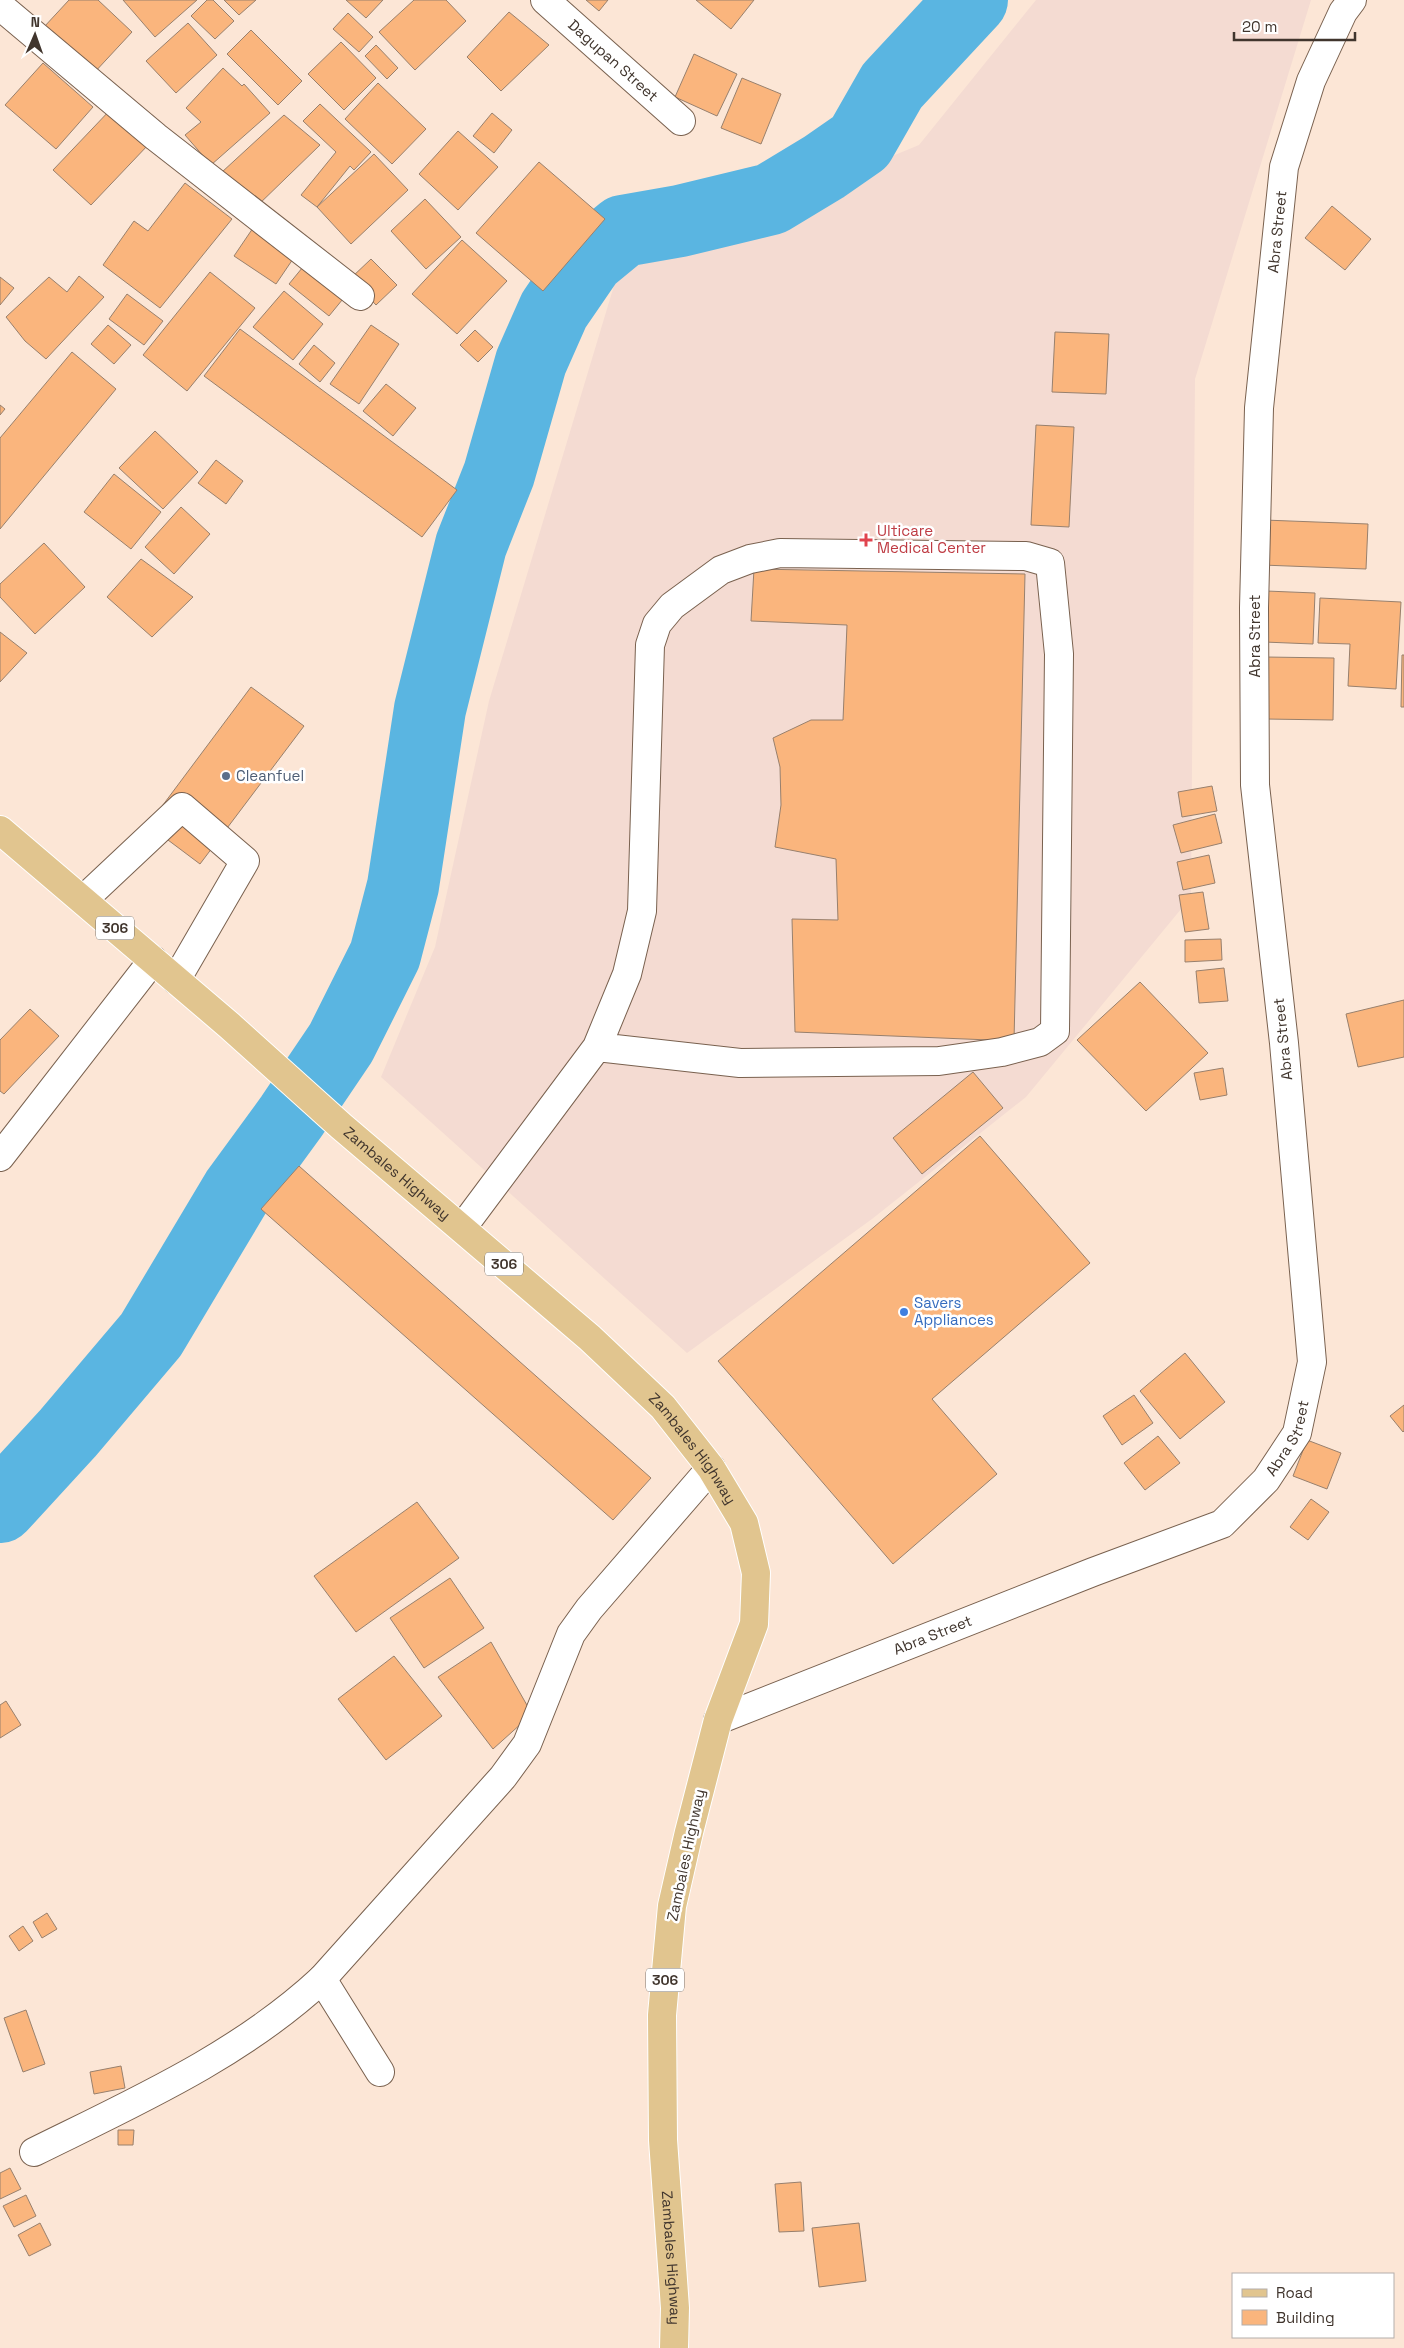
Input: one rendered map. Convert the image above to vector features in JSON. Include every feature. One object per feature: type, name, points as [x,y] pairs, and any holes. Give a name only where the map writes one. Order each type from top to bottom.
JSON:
[{"type":"main road","name":"Zambales Highway","points":[[0,830],[230,1026],[341,1126],[590,1338],[663,1407],[711,1468],[744,1523],[756,1573],[754,1624],[718,1720],[672,1906],[662,2015],[663,2140],[675,2308],[674,2348]]},
{"type":"street","name":"Dagupan Street","points":[[545,0],[681,121]]},
{"type":"street","name":"Abra Street","points":[[718,1720],[1083,1576],[1222,1524],[1266,1480],[1297,1433],[1312,1362],[1284,1043],[1255,785],[1254,608],[1259,408],[1284,168],[1311,81],[1343,12],[1352,0]]},
{"type":"street","points":[[0,6],[156,137],[360,296]]},
{"type":"street","points":[[462,1228],[597,1047],[627,974],[642,911],[650,645],[657,624],[672,606],[721,570],[750,559],[780,554],[1026,556],[1050,563],[1059,654],[1055,1031],[1040,1042],[1002,1052],[939,1061],[740,1062],[597,1047]]},
{"type":"street","points":[[83,900],[182,807],[203,825],[244,861],[176,980]]},
{"type":"street","points":[[0,1157],[153,960]]},
{"type":"street","points":[[34,2152],[175,2081],[241,2043],[291,2008],[322,1979],[503,1777],[527,1744],[571,1634],[589,1609],[711,1468]]},
{"type":"street","points":[[322,1979],[380,2072]]},
{"type":"shaded area","name":"Ulticare Medical Center","points":[[1036,0],[1311,0],[1195,379],[1191,897],[1026,1097],[872,1219],[687,1353],[381,1077],[435,947],[489,701],[619,269],[919,145]]},
{"type":"building","points":[[69,0],[98,0],[132,32],[93,74],[44,27]]},
{"type":"building","points":[[123,0],[197,0],[155,37]]},
{"type":"building","points":[[207,0],[213,0],[234,21],[215,39],[191,16]]},
{"type":"building","points":[[224,0],[256,0],[239,15]]},
{"type":"building","points":[[346,0],[383,0],[366,18]]},
{"type":"building","points":[[414,0],[446,0],[466,21],[415,70],[379,32]]},
{"type":"building","points":[[586,0],[608,0],[599,11]]},
{"type":"building","points":[[696,0],[754,0],[731,29]]},
{"type":"building","points":[[509,12],[549,45],[501,91],[467,57]]},
{"type":"building","points":[[348,13],[373,37],[359,52],[333,29]]},
{"type":"building","points":[[188,23],[217,55],[176,93],[146,61]]},
{"type":"building","points":[[251,30],[302,81],[278,105],[227,54]]},
{"type":"building","points":[[341,42],[376,78],[344,110],[308,74]]},
{"type":"building","points":[[376,45],[398,68],[387,79],[365,56]]},
{"type":"building","points":[[694,54],[737,74],[717,116],[675,97]]},
{"type":"building","points":[[43,63],[93,107],[56,149],[5,105]]},
{"type":"building","points":[[223,68],[242,86],[244,84],[270,113],[211,165],[185,135],[201,122],[186,108]]},
{"type":"building","points":[[742,78],[781,94],[761,144],[721,128]]},
{"type":"building","points":[[378,83],[426,129],[392,164],[345,119]]},
{"type":"building","points":[[320,104],[371,152],[354,170],[350,166],[317,207],[301,195],[336,152],[303,121]]},
{"type":"building","points":[[112,108],[149,144],[91,205],[53,170]]},
{"type":"building","points":[[492,113],[512,130],[494,153],[473,136]]},
{"type":"building","points":[[284,115],[320,145],[255,208],[222,172]]},
{"type":"building","points":[[458,131],[498,167],[458,210],[419,174]]},
{"type":"building","points":[[374,154],[408,190],[351,244],[317,207]]},
{"type":"building","points":[[539,162],[605,219],[543,291],[476,233]]},
{"type":"building","points":[[185,183],[232,219],[160,308],[103,265],[134,221],[148,231]]},
{"type":"building","points":[[425,199],[461,237],[426,269],[391,231]]},
{"type":"building","points":[[1332,206],[1371,239],[1345,270],[1305,238]]},
{"type":"building","points":[[253,228],[295,256],[276,284],[234,256]]},
{"type":"building","points":[[462,240],[507,281],[457,334],[412,294]]},
{"type":"building","points":[[371,259],[397,285],[376,305],[351,278]]},
{"type":"building","points":[[307,262],[347,294],[329,316],[289,284]]},
{"type":"building","points":[[210,272],[255,308],[187,391],[143,355]]},
{"type":"building","points":[[79,276],[104,297],[46,359],[25,341],[6,317],[49,277],[67,292]]},
{"type":"building","points":[[0,277],[14,288],[0,305]]},
{"type":"building","points":[[284,291],[323,324],[293,360],[253,327]]},
{"type":"building","points":[[127,294],[163,321],[144,345],[109,319]]},
{"type":"building","points":[[108,325],[131,345],[114,364],[91,344]]},
{"type":"building","points":[[371,325],[399,344],[359,404],[330,384]]},
{"type":"building","points":[[240,329],[457,490],[422,537],[204,376]]},
{"type":"building","points":[[475,330],[493,347],[478,362],[460,345]]},
{"type":"building","points":[[1055,332],[1109,334],[1106,394],[1052,392]]},
{"type":"building","points":[[314,345],[335,363],[320,382],[299,364]]},
{"type":"building","points":[[72,352],[116,389],[0,529],[0,438]]},
{"type":"building","points":[[386,384],[416,408],[393,436],[363,411]]},
{"type":"building","points":[[0,405],[5,409],[0,415]]},
{"type":"building","points":[[1036,425],[1074,427],[1069,527],[1031,525]]},
{"type":"building","points":[[155,431],[198,472],[163,509],[119,468]]},
{"type":"building","points":[[216,460],[243,481],[226,504],[198,483]]},
{"type":"building","points":[[114,474],[161,512],[131,549],[84,512]]},
{"type":"building","points":[[181,507],[210,534],[174,574],[145,547]]},
{"type":"building","points":[[1264,520],[1368,524],[1366,569],[1262,565]]},
{"type":"building","points":[[44,543],[85,587],[35,634],[0,597],[0,584]]},
{"type":"building","points":[[141,559],[193,597],[152,637],[107,597]]},
{"type":"building","points":[[754,569],[1025,574],[1014,1041],[795,1032],[792,919],[838,920],[836,859],[775,847],[781,805],[780,767],[773,738],[811,720],[843,720],[847,625],[751,621]]},
{"type":"building","points":[[1266,591],[1315,593],[1313,644],[1264,642]]},
{"type":"building","points":[[1320,598],[1401,602],[1396,689],[1348,686],[1350,644],[1318,643]]},
{"type":"building","points":[[0,632],[27,653],[0,682]]},
{"type":"building","points":[[1402,655],[1404,655],[1404,707],[1401,707]]},
{"type":"building","points":[[1265,657],[1334,658],[1333,720],[1264,719]]},
{"type":"building","name":"Cleanfuel","points":[[251,687],[304,726],[200,864],[148,825]]},
{"type":"building","points":[[1212,786],[1217,811],[1182,817],[1178,792]]},
{"type":"building","points":[[1215,814],[1222,843],[1181,853],[1173,825]]},
{"type":"building","points":[[1209,855],[1215,883],[1183,890],[1177,862]]},
{"type":"building","points":[[1203,892],[1209,929],[1185,932],[1179,895]]},
{"type":"building","points":[[1221,939],[1222,960],[1185,962],[1185,940]]},
{"type":"building","points":[[1224,968],[1228,1001],[1199,1003],[1196,971]]},
{"type":"building","points":[[1140,982],[1208,1053],[1146,1111],[1077,1040]]},
{"type":"building","points":[[1404,1000],[1404,1057],[1358,1067],[1346,1014]]},
{"type":"building","points":[[30,1009],[59,1036],[4,1094],[0,1091],[0,1040]]},
{"type":"building","points":[[1223,1068],[1227,1095],[1200,1100],[1194,1073]]},
{"type":"building","points":[[973,1072],[1003,1108],[922,1174],[893,1138]]},
{"type":"building","name":"Savers Appliances","points":[[980,1136],[1090,1263],[932,1399],[997,1474],[893,1564],[718,1361]]},
{"type":"building","points":[[299,1166],[651,1478],[613,1520],[261,1209]]},
{"type":"building","points":[[1185,1353],[1225,1402],[1180,1439],[1140,1391]]},
{"type":"building","points":[[1134,1395],[1153,1423],[1122,1445],[1103,1416]]},
{"type":"building","points":[[1404,1405],[1404,1431],[1403,1432],[1390,1416]]},
{"type":"building","points":[[1158,1436],[1180,1463],[1145,1490],[1124,1463]]},
{"type":"building","points":[[1307,1440],[1341,1453],[1327,1489],[1293,1476]]},
{"type":"building","points":[[1311,1499],[1329,1512],[1308,1540],[1290,1527]]},
{"type":"building","points":[[417,1502],[459,1558],[356,1632],[314,1576]]},
{"type":"building","points":[[450,1578],[484,1628],[424,1668],[390,1618]]},
{"type":"building","points":[[491,1642],[532,1714],[493,1749],[438,1677]]},
{"type":"building","points":[[394,1656],[442,1716],[386,1760],[338,1699]]},
{"type":"building","points":[[6,1701],[21,1725],[0,1738],[0,1705]]},
{"type":"building","points":[[47,1913],[57,1929],[42,1938],[33,1922]]},
{"type":"building","points":[[23,1926],[33,1941],[19,1951],[9,1936]]},
{"type":"building","points":[[26,2010],[45,2064],[23,2072],[4,2018]]},
{"type":"building","points":[[121,2066],[125,2088],[94,2094],[90,2072]]},
{"type":"building","points":[[118,2130],[134,2130],[133,2145],[118,2145]]},
{"type":"building","points":[[10,2168],[21,2189],[0,2199],[0,2173]]},
{"type":"building","points":[[801,2182],[804,2231],[779,2232],[775,2184]]},
{"type":"building","points":[[26,2195],[36,2216],[14,2227],[3,2206]]},
{"type":"building","points":[[40,2223],[51,2245],[29,2256],[18,2235]]},
{"type":"building","points":[[859,2223],[866,2281],[819,2287],[812,2228]]},
{"type":"waterway","points":[[0,1507],[68,1433],[151,1335],[237,1191],[291,1117],[341,1043],[385,955],[403,886],[430,709],[471,545],[499,474],[531,362],[554,310],[589,259],[623,231],[680,221],[771,199],[824,167],[860,142],[892,86],[972,0]]},
{"type":"place","name":"Ulticare Medical Center","points":[[866,540]]},
{"type":"place","name":"Cleanfuel","points":[[226,776]]},
{"type":"place","name":"Savers Appliances","points":[[904,1312]]}]
